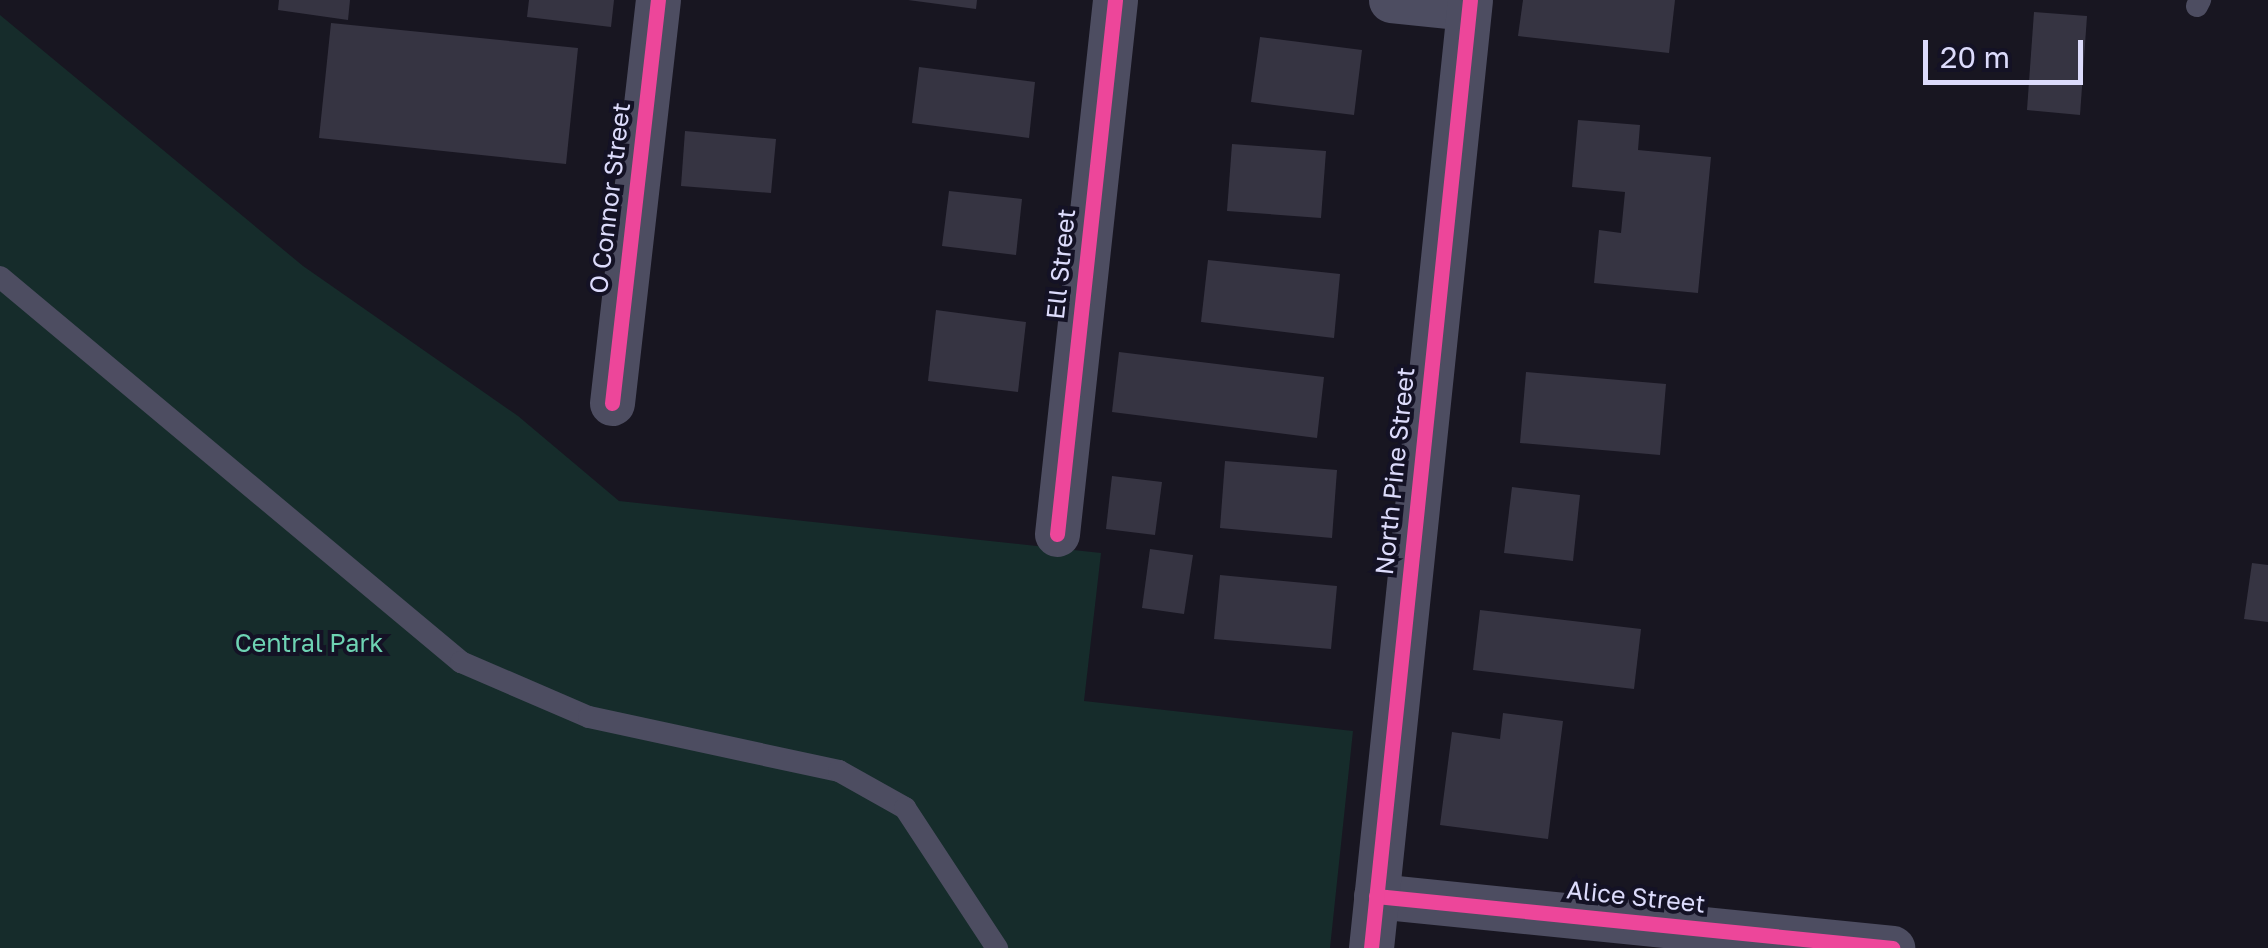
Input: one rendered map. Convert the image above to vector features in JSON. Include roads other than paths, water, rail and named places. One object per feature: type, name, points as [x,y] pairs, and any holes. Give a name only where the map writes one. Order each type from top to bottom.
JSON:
[{"type":"street","name":"O Connor Street","points":[[612,403],[658,0]]},
{"type":"street","name":"Ell Street","points":[[1057,534],[1115,0]]},
{"type":"street","points":[[1391,0],[1470,4]]},
{"type":"street","name":"North Pine Street","points":[[1371,948],[1470,4]]},
{"type":"street","name":"Alice Street","points":[[1376,896],[1892,948]]},
{"type":"lane","points":[[0,277],[461,662],[590,717],[840,771],[905,808],[998,948]]},
{"type":"park label","name":"Central Park","points":[[309,643]]}]
